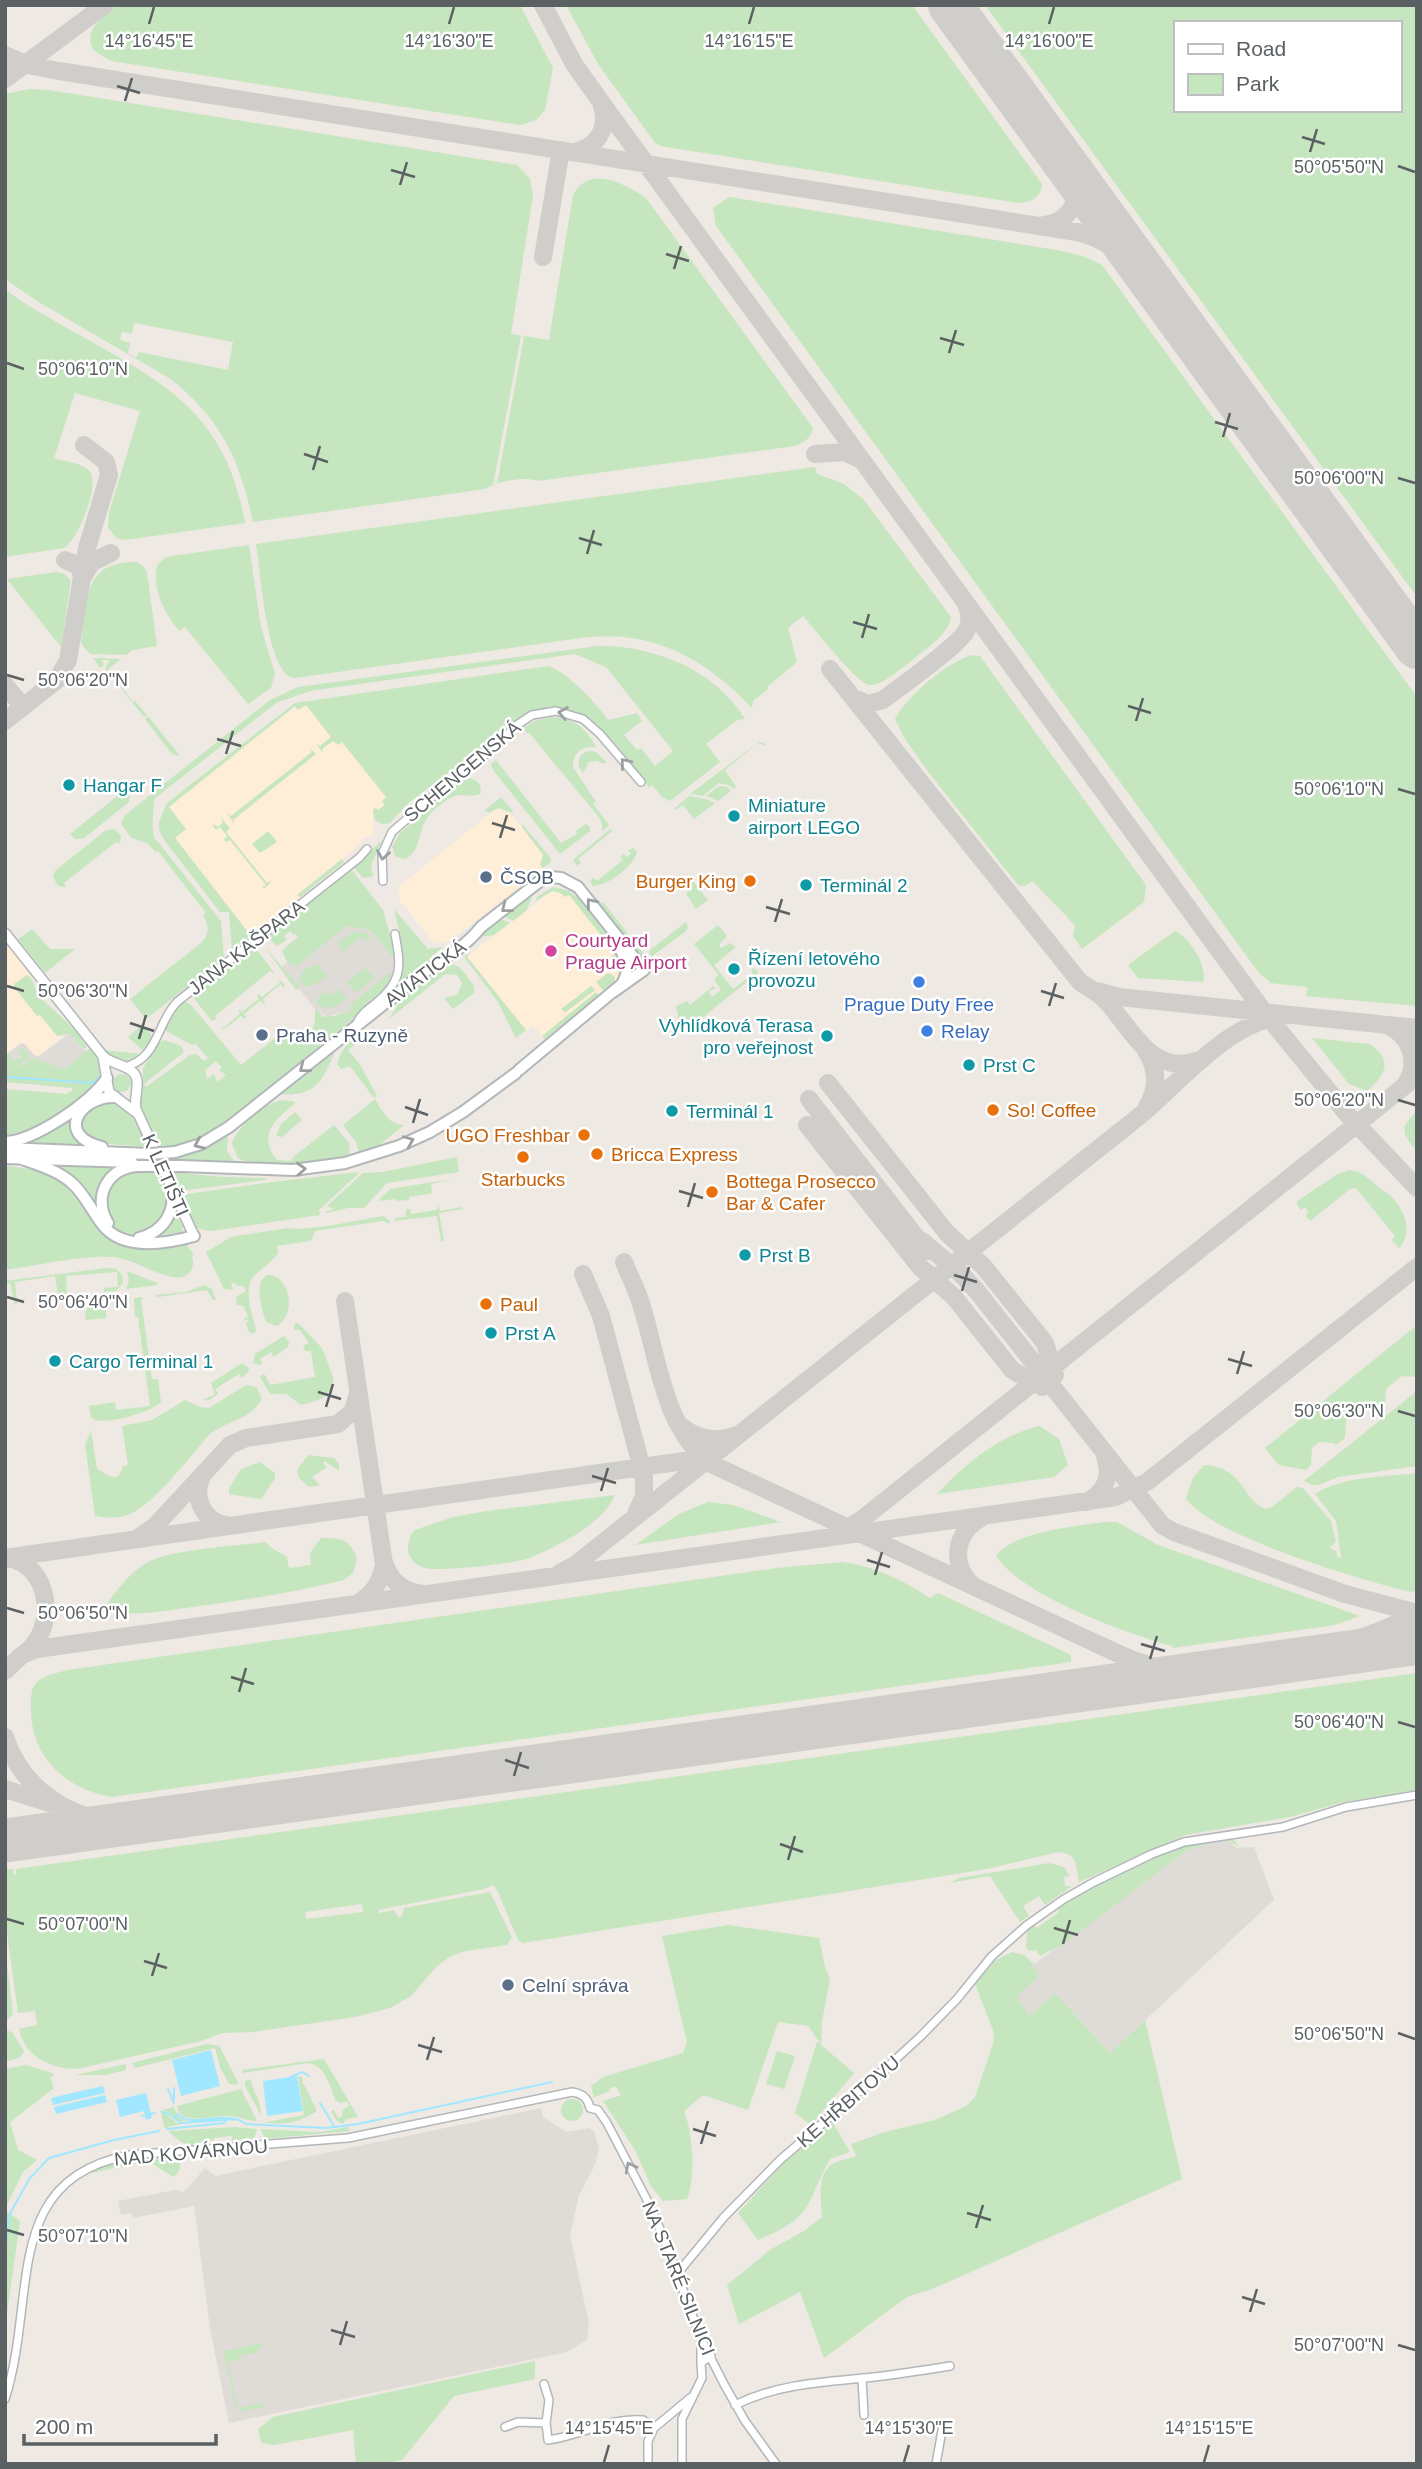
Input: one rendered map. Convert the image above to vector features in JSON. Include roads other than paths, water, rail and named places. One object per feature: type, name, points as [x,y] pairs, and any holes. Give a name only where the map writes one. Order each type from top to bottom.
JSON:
[{"type":"main road","name":"AVIATICKÁ","points":[[5,1148],[138,1153],[175,1152],[201,1144],[222,1132],[427,970],[448,957],[481,927],[540,881],[550,877],[575,884],[607,923],[611,936],[625,957],[626,977],[613,992],[446,1122],[399,1146],[327,1167],[276,1170],[142,1166]]},
{"type":"main road","points":[[607,923],[644,970],[613,992]]},
{"type":"main road","points":[[5,1142],[20,1140],[46,1128],[92,1095],[107,1077]]},
{"type":"main road","points":[[117,1097],[100,1098],[80,1112],[75,1120],[75,1127],[88,1143],[125,1153]]},
{"type":"main road","points":[[5,1158],[135,1162],[142,1166]]},
{"type":"main road","points":[[19,1158],[52,1170],[71,1182],[102,1224],[117,1238],[139,1243],[182,1240],[194,1236]]},
{"type":"main road","points":[[142,1166],[131,1166],[115,1173],[104,1186],[101,1203],[105,1219],[122,1235],[139,1238],[194,1236]]},
{"type":"main road","points":[[139,1238],[158,1230],[168,1217],[173,1202],[171,1186]]},
{"type":"street","name":"SCHENGENSKÁ","points":[[383,881],[381,857],[390,834],[480,759],[517,724],[532,715],[550,711],[583,719],[600,734],[641,782]]},
{"type":"street","name":"JANA KAŠPARA","points":[[137,1078],[142,1059],[154,1045],[167,1015],[175,1004],[367,849]]},
{"type":"street","name":"K LETIŠTI","points":[[5,933],[109,1062],[133,1072],[137,1078],[135,1099],[139,1114],[194,1236]]},
{"type":"street","points":[[355,1027],[360,1016],[385,996],[396,980],[400,958],[395,933]]},
{"type":"street","name":"K LETIŠTI","points":[[100,1052],[106,1064],[107,1089],[139,1114]]},
{"type":"street","points":[[107,1077],[113,1069],[142,1059]]},
{"type":"street","points":[[117,1097],[129,1096],[136,1088]]},
{"type":"street","name":"KE HŘBITOVU","points":[[677,2274],[724,2217],[780,2160],[921,2036],[957,1999],[992,1956],[1021,1930],[1064,1899],[1170,1846],[1204,1837],[1283,1827],[1361,1804],[1417,1795]]},
{"type":"street","name":"NAD KOVÁRNOU","points":[[5,2399],[14,2366],[23,2258],[29,2228],[37,2208],[50,2192],[77,2170],[101,2161],[130,2155],[321,2141],[374,2134],[572,2092],[582,2095]]},
{"type":"street","name":"NA STARÉ SILNICI","points":[[582,2095],[590,2108],[598,2110],[607,2123],[646,2198],[701,2339],[735,2405],[776,2464]]},
{"type":"street","points":[[682,2464],[682,2419],[702,2378],[701,2339]]},
{"type":"street","points":[[701,2363],[711,2357]]},
{"type":"street","points":[[735,2405],[797,2385],[950,2366]]},
{"type":"street","points":[[862,2378],[864,2415]]},
{"type":"street","points":[[544,2384],[550,2400],[546,2423],[548,2440],[629,2420],[643,2420],[654,2428]]},
{"type":"street","points":[[648,2464],[648,2441],[654,2428],[693,2395]]},
{"type":"street","points":[[668,2415],[682,2419]]},
{"type":"street","points":[[505,2427],[518,2422],[546,2423]]},
{"type":"street","points":[[936,2464],[943,2425]]},
{"type":"water","points":[[211,2050],[220,2086],[181,2096],[172,2060]]},
{"type":"water","points":[[297,2076],[303,2111],[267,2116],[263,2081]]},
{"type":"water","points":[[103,2086],[105,2093],[53,2105],[51,2098]]},
{"type":"water","points":[[146,2093],[152,2118],[146,2120],[144,2111],[120,2117],[116,2100]]},
{"type":"water","points":[[105,2095],[107,2102],[56,2114],[54,2107]]},
{"type":"waterway","points":[[5,1077],[93,1083],[102,1075]]},
{"type":"waterway","points":[[291,2077],[302,2072],[309,2076]]},
{"type":"waterway","points":[[177,2114],[192,2120],[229,2118],[246,2124],[327,2128],[358,2124],[552,2082]]},
{"type":"waterway","points":[[174,2088],[174,2099]]},
{"type":"waterway","points":[[168,2089],[174,2103]]},
{"type":"waterway","points":[[320,2103],[334,2126]]},
{"type":"waterway","points":[[162,2112],[168,2113],[181,2123],[238,2119]]},
{"type":"waterway","points":[[142,2116],[155,2113]]},
{"type":"waterway","points":[[167,2129],[224,2123],[226,2120]]},
{"type":"waterway","points":[[5,2252],[9,2217],[14,2206],[30,2178],[49,2158],[159,2131]]},
{"type":"place","name":"Hangar F","points":[[69,785]]},
{"type":"place","name":"Miniature airport LEGO","points":[[734,816]]},
{"type":"place","name":"ČSOB","points":[[486,877]]},
{"type":"place","name":"Burger King","points":[[750,881]]},
{"type":"place","name":"Terminál 2","points":[[806,885]]},
{"type":"place","name":"Courtyard Prague Airport","points":[[551,951]]},
{"type":"place","name":"Řízení letového provozu","points":[[734,969]]},
{"type":"place","name":"Prague Duty Free","points":[[919,982]]},
{"type":"place","name":"Relay","points":[[927,1031]]},
{"type":"place","name":"Praha - Ruzyně","points":[[262,1035]]},
{"type":"place","name":"Vyhlídková Terasa pro veřejnost","points":[[827,1036]]},
{"type":"place","name":"Prst C","points":[[969,1065]]},
{"type":"place","name":"So! Coffee","points":[[993,1110]]},
{"type":"place","name":"Terminál 1","points":[[672,1111]]},
{"type":"place","name":"UGO Freshbar","points":[[584,1135]]},
{"type":"place","name":"Bricca Express","points":[[597,1154]]},
{"type":"place","name":"Starbucks","points":[[523,1157]]},
{"type":"place","name":"Bottega Prosecco Bar & Cafer","points":[[712,1192]]},
{"type":"place","name":"Prst B","points":[[745,1255]]},
{"type":"place","name":"Paul","points":[[486,1304]]},
{"type":"place","name":"Prst A","points":[[491,1333]]},
{"type":"place","name":"Cargo Terminal 1","points":[[55,1361]]},
{"type":"place","name":"Celní správa","points":[[508,1985]]}]
